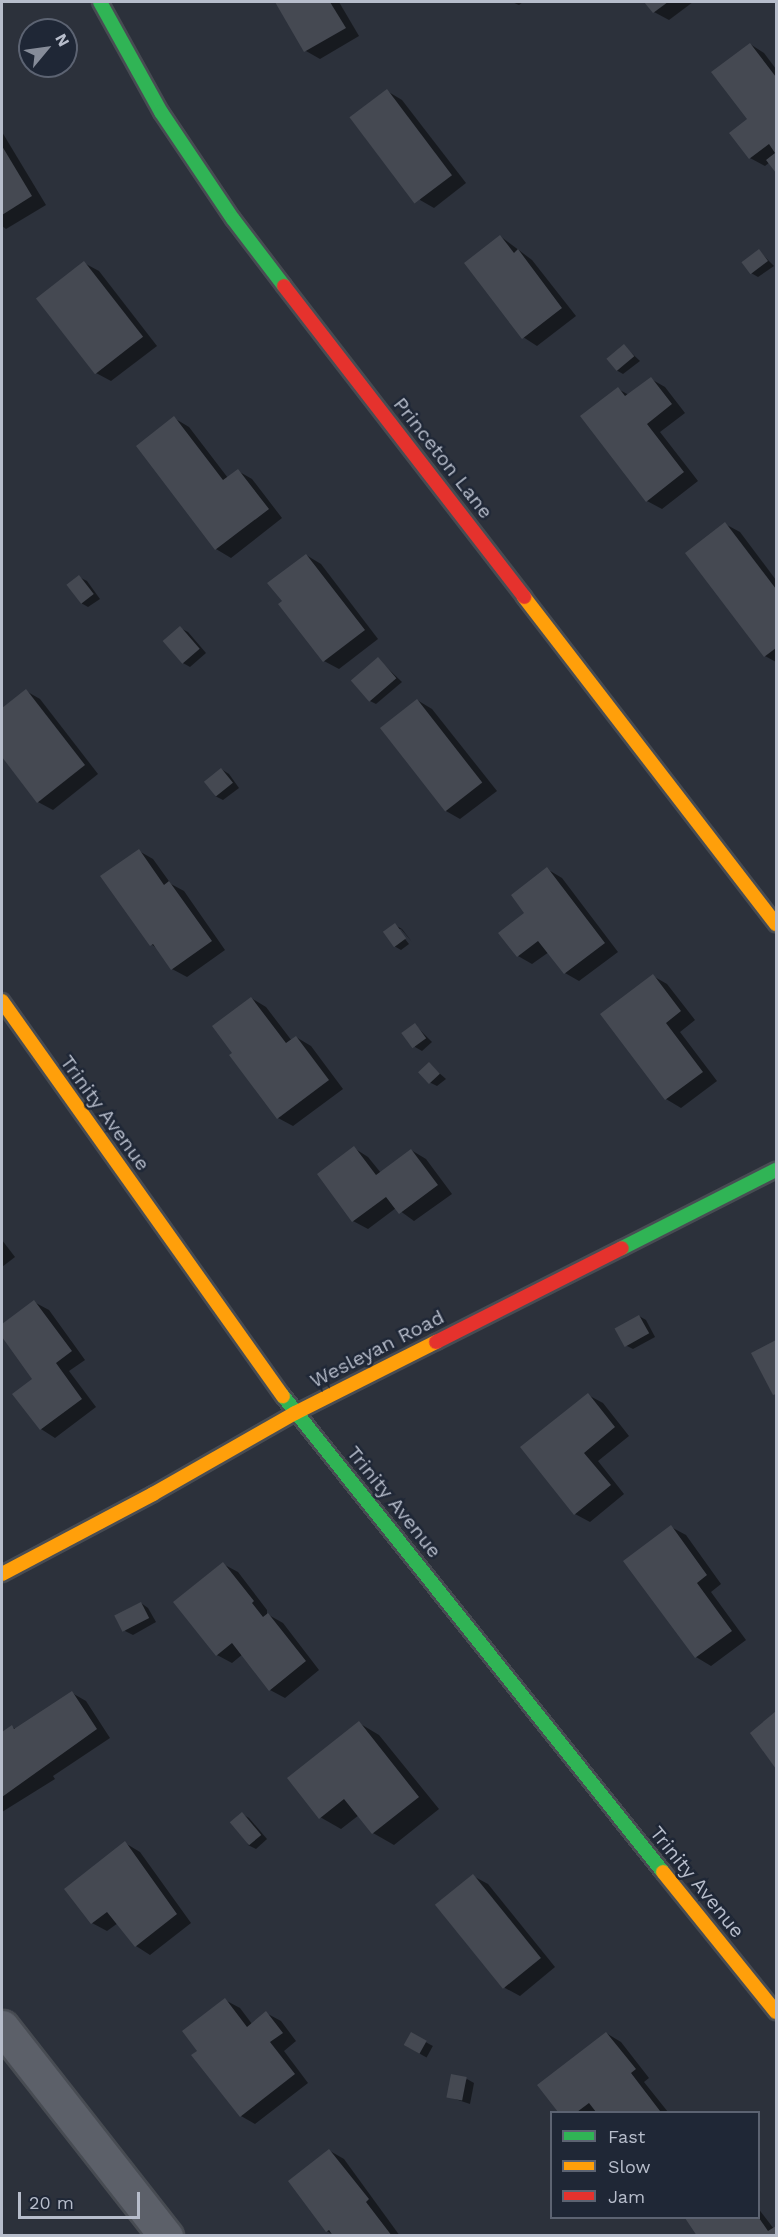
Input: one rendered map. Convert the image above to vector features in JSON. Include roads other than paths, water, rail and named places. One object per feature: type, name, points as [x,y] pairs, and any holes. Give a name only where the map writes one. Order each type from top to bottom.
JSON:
[{"type":"street","name":"Princeton Lane","points":[[100,2],[161,112],[234,219],[777,924]]},
{"type":"street","name":"Trinity Avenue","points":[[2,1001],[296,1413],[777,2012]]},
{"type":"street","name":"Wesleyan Road","points":[[2,1574],[296,1413],[777,1170]]},
{"type":"street","points":[[2,2027],[165,2235]]}]
